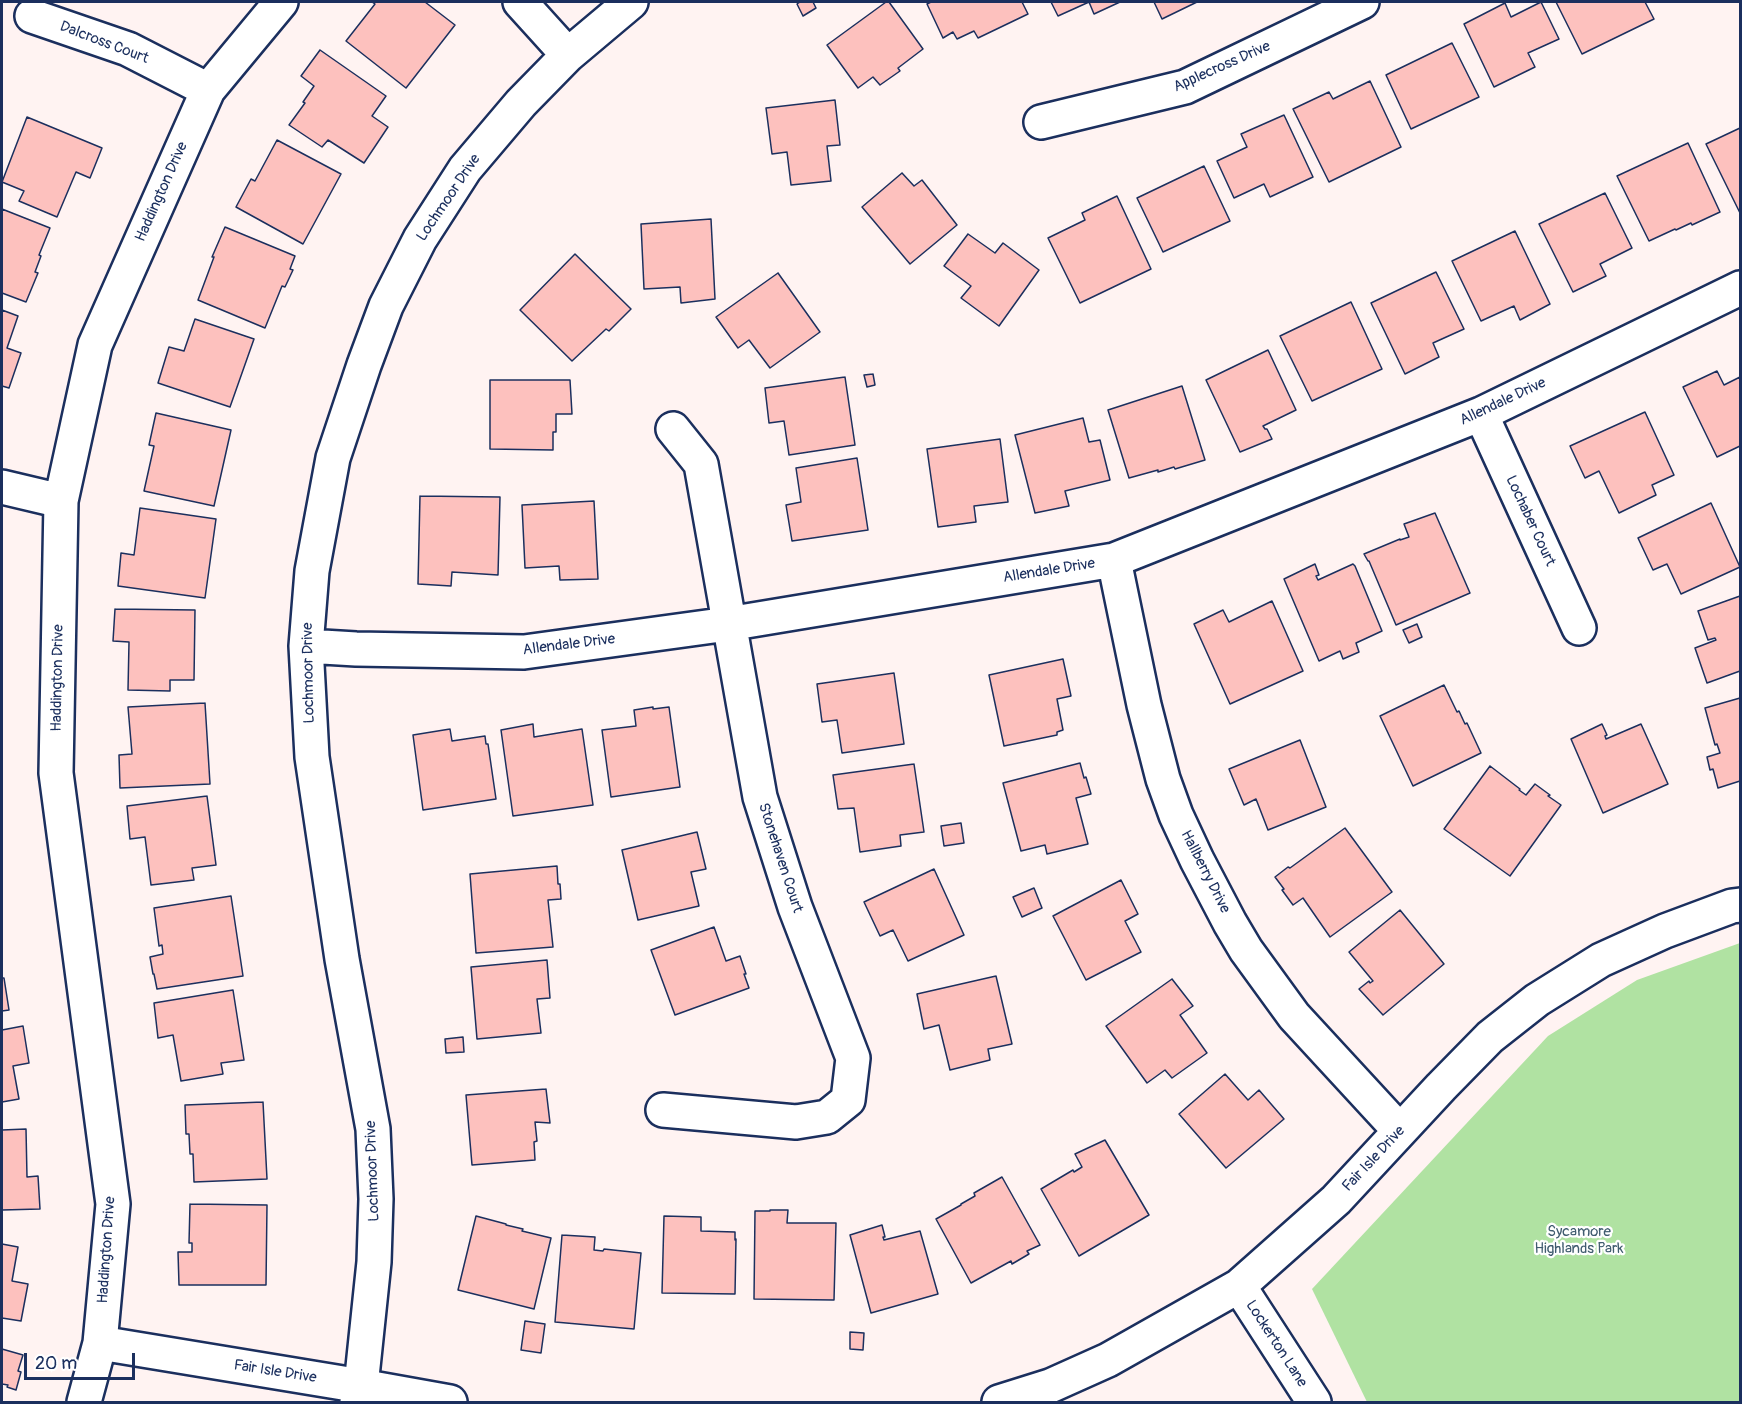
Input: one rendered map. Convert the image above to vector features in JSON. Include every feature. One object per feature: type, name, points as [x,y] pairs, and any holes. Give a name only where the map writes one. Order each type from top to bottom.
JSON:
[{"type":"street","name":"Haddington Drive","points":[[84,1402],[100,1343],[113,1204],[56,773],[61,501],[94,345],[208,90],[281,2]]},
{"type":"street","points":[[520,2],[568,55]]},
{"type":"street","name":"Lochmoor Drive","points":[[359,1394],[374,1262],[376,1199],[374,1129],[342,959],[312,757],[306,646],[312,571],[333,458],[386,306],[420,239],[465,169],[521,103],[568,55],[630,2]]},
{"type":"street","name":"Applecross Drive","points":[[1041,122],[1185,87],[1362,2]]},
{"type":"street","name":"Dalcross Court","points":[[32,16],[128,50],[208,90]]},
{"type":"street","name":"Allendale Drive","points":[[306,646],[524,652],[728,624],[1114,560],[1481,414],[1740,288]]},
{"type":"street","name":"Lochaber Court","points":[[1481,414],[1579,628]]},
{"type":"street","name":"Stonehaven Court","points":[[663,1110],[796,1122],[827,1117],[848,1100],[854,1058],[795,907],[760,797],[701,464],[673,429]]},
{"type":"street","points":[[2,487],[61,501]]},
{"type":"street","name":"Hallberry Drive","points":[[1114,560],[1144,705],[1163,779],[1176,815],[1197,860],[1246,950],[1294,1016],[1400,1131]]},
{"type":"street","name":"Fair Isle Drive","points":[[999,1402],[1050,1386],[1108,1360],[1239,1286],[1336,1200],[1490,1037],[1537,1000],[1601,960],[1665,931],[1740,905]]},
{"type":"street","name":"Lockerton Lane","points":[[1239,1286],[1314,1402]]},
{"type":"street","name":"Fair Isle Drive","points":[[100,1343],[359,1394],[450,1402]]},
{"type":"green space","name":"Sycamore Highlands Park","points":[[1740,943],[1740,1402],[1367,1402],[1312,1289],[1548,1036],[1637,980]]},
{"type":"building","points":[[372,2],[425,2],[455,25],[406,88],[346,41],[375,4]]},
{"type":"building","points":[[813,2],[816,8],[803,16],[797,4]]},
{"type":"building","points":[[889,2],[923,49],[898,68],[900,71],[880,85],[873,77],[858,88],[827,45]]},
{"type":"building","points":[[931,2],[1022,2],[1028,14],[978,38],[974,31],[957,39],[953,32],[943,38],[927,4]]},
{"type":"building","points":[[1051,2],[1089,2],[1058,16]]},
{"type":"building","points":[[1089,2],[1120,2],[1094,14]]},
{"type":"building","points":[[1154,2],[1197,2],[1162,19]]},
{"type":"building","points":[[1541,2],[1559,39],[1528,53],[1535,67],[1494,87],[1464,24],[1505,3],[1511,17]]},
{"type":"building","points":[[1556,2],[1645,2],[1654,19],[1582,54]]},
{"type":"building","points":[[1452,43],[1479,97],[1411,129],[1386,75]]},
{"type":"building","points":[[320,50],[386,96],[372,116],[388,127],[364,163],[328,140],[322,147],[289,125],[314,86],[301,76]]},
{"type":"building","points":[[1370,81],[1401,147],[1329,182],[1293,109],[1329,92],[1333,99]]},
{"type":"building","points":[[835,100],[840,145],[827,146],[831,181],[791,185],[787,152],[772,154],[766,108]]},
{"type":"building","points":[[1284,115],[1313,177],[1270,197],[1264,184],[1234,198],[1217,161],[1247,147],[1241,134]]},
{"type":"building","points":[[27,117],[102,148],[90,178],[76,172],[57,217],[19,201],[24,191],[2,182]]},
{"type":"building","points":[[1740,128],[1740,213],[1706,144]]},
{"type":"building","points":[[277,140],[341,174],[303,244],[236,207],[251,179],[255,181]]},
{"type":"building","points":[[1688,143],[1720,212],[1649,241],[1617,176]]},
{"type":"building","points":[[1204,166],[1230,221],[1163,252],[1137,198]]},
{"type":"building","points":[[902,173],[914,186],[922,180],[957,225],[910,264],[862,207]]},
{"type":"building","points":[[1605,193],[1632,248],[1600,264],[1606,276],[1573,292],[1539,224]]},
{"type":"building","points":[[1117,196],[1151,269],[1080,303],[1048,238],[1085,220],[1082,213]]},
{"type":"building","points":[[2,209],[50,228],[39,255],[41,256],[35,272],[38,273],[26,302],[2,293]]},
{"type":"building","points":[[711,219],[715,299],[681,303],[680,287],[644,289],[641,224]]},
{"type":"building","points":[[225,227],[295,256],[290,269],[293,270],[285,287],[282,286],[265,328],[198,300]]},
{"type":"building","points":[[1515,231],[1550,304],[1520,320],[1514,306],[1481,321],[1452,261]]},
{"type":"building","points":[[968,234],[995,253],[1003,243],[1039,270],[999,326],[961,298],[971,286],[944,266]]},
{"type":"building","points":[[575,254],[631,309],[609,331],[606,329],[572,361],[520,310]]},
{"type":"building","points":[[1436,272],[1464,329],[1433,343],[1439,357],[1405,374],[1371,303]]},
{"type":"building","points":[[778,273],[820,332],[770,368],[749,340],[738,348],[716,317]]},
{"type":"building","points":[[1351,302],[1382,369],[1312,401],[1280,336]]},
{"type":"building","points":[[2,310],[18,316],[7,348],[21,353],[9,388],[2,386]]},
{"type":"building","points":[[195,319],[254,339],[230,407],[158,383],[169,347],[184,351]]},
{"type":"building","points":[[1268,350],[1296,410],[1263,426],[1272,439],[1240,452],[1206,380]]},
{"type":"building","points":[[1717,371],[1724,385],[1740,377],[1740,446],[1717,457],[1683,387]]},
{"type":"building","points":[[873,374],[875,385],[867,387],[864,375]]},
{"type":"building","points":[[845,377],[855,445],[789,455],[784,421],[769,423],[765,388]]},
{"type":"building","points":[[490,380],[570,380],[572,414],[556,414],[553,450],[490,449]]},
{"type":"building","points":[[1182,386],[1205,460],[1175,469],[1174,467],[1158,472],[1158,470],[1129,478],[1108,410]]},
{"type":"building","points":[[1645,412],[1674,475],[1652,485],[1656,495],[1619,513],[1599,471],[1585,478],[1570,446]]},
{"type":"building","points":[[156,413],[231,430],[214,506],[144,491],[154,446],[149,445]]},
{"type":"building","points":[[1083,418],[1089,442],[1100,440],[1110,480],[1065,491],[1069,506],[1035,513],[1015,435]]},
{"type":"building","points":[[1000,439],[1008,502],[974,506],[976,522],[938,527],[927,449]]},
{"type":"building","points":[[857,458],[868,530],[792,541],[786,505],[801,502],[796,468]]},
{"type":"building","points":[[420,496],[500,497],[498,575],[452,572],[451,586],[418,584]]},
{"type":"building","points":[[594,501],[598,579],[560,580],[559,566],[525,568],[522,505]]},
{"type":"building","points":[[1711,503],[1740,567],[1681,594],[1667,564],[1653,570],[1638,538]]},
{"type":"building","points":[[140,508],[216,519],[205,598],[118,586],[121,553],[134,555]]},
{"type":"building","points":[[1435,513],[1470,593],[1396,625],[1364,554],[1409,537],[1404,524]]},
{"type":"building","points":[[1315,564],[1319,575],[1316,576],[1318,580],[1353,564],[1355,566],[1382,631],[1356,643],[1359,652],[1343,659],[1340,651],[1319,661],[1284,579]]},
{"type":"building","points":[[1740,596],[1740,671],[1707,683],[1695,648],[1716,640],[1715,638],[1708,640],[1698,611]]},
{"type":"building","points":[[1272,601],[1303,671],[1230,704],[1194,624],[1223,610],[1229,622]]},
{"type":"building","points":[[115,609],[195,610],[194,680],[170,680],[170,691],[128,690],[129,642],[113,641]]},
{"type":"building","points":[[1417,624],[1422,637],[1409,643],[1403,630]]},
{"type":"building","points":[[1063,659],[1071,696],[1057,699],[1063,730],[1057,732],[1057,735],[1004,746],[989,675]]},
{"type":"building","points":[[894,673],[904,744],[842,753],[837,720],[822,722],[817,684]]},
{"type":"building","points":[[1444,685],[1457,712],[1459,711],[1465,724],[1467,723],[1481,753],[1413,786],[1380,716]]},
{"type":"building","points":[[1740,698],[1740,781],[1718,788],[1707,757],[1720,753],[1717,744],[1715,745],[1705,708]]},
{"type":"building","points":[[205,703],[210,784],[120,788],[119,755],[132,754],[128,707]]},
{"type":"building","points":[[653,707],[653,709],[669,707],[680,787],[611,797],[602,730],[636,726],[634,710]]},
{"type":"building","points":[[533,724],[534,737],[582,729],[593,805],[513,816],[501,730]]},
{"type":"building","points":[[1602,724],[1607,735],[1606,739],[1641,724],[1668,784],[1603,813],[1571,739]]},
{"type":"building","points":[[450,729],[452,741],[485,736],[496,799],[423,810],[413,735]]},
{"type":"building","points":[[1300,740],[1326,807],[1268,830],[1256,799],[1244,805],[1229,769]]},
{"type":"building","points":[[1080,763],[1091,794],[1076,798],[1088,844],[1047,854],[1045,845],[1021,851],[1003,783]]},
{"type":"building","points":[[914,764],[924,832],[900,835],[901,846],[860,852],[854,808],[838,809],[833,775]]},
{"type":"building","points":[[1490,766],[1526,795],[1535,784],[1561,805],[1510,876],[1444,829]]},
{"type":"building","points":[[207,796],[216,865],[192,868],[194,880],[151,885],[145,837],[130,839],[127,806]]},
{"type":"building","points":[[961,823],[964,843],[944,846],[941,826]]},
{"type":"building","points":[[1345,828],[1392,892],[1330,937],[1303,898],[1293,905],[1275,877]]},
{"type":"building","points":[[697,832],[706,869],[691,872],[699,906],[638,920],[622,850]]},
{"type":"building","points":[[557,866],[561,899],[548,900],[553,947],[476,953],[470,874]]},
{"type":"building","points":[[934,869],[964,935],[908,961],[893,930],[880,936],[864,902]]},
{"type":"building","points":[[1121,880],[1138,914],[1125,921],[1141,952],[1086,980],[1053,916]]},
{"type":"building","points":[[1034,888],[1042,908],[1022,917],[1013,897]]},
{"type":"building","points":[[231,896],[243,976],[157,989],[150,957],[163,954],[162,945],[159,946],[154,908]]},
{"type":"building","points":[[1400,910],[1444,964],[1383,1015],[1359,989],[1369,981],[1370,983],[1373,981],[1349,952]]},
{"type":"building","points":[[714,927],[726,961],[740,956],[749,988],[675,1015],[651,950]]},
{"type":"building","points":[[547,960],[550,998],[537,999],[541,1033],[477,1039],[471,967]]},
{"type":"building","points":[[996,976],[1012,1044],[988,1049],[990,1060],[950,1070],[939,1025],[924,1029],[917,994]]},
{"type":"building","points":[[2,978],[4,978],[9,1010],[2,1011]]},
{"type":"building","points":[[1172,979],[1193,1006],[1180,1015],[1207,1053],[1172,1078],[1165,1070],[1147,1083],[1106,1026]]},
{"type":"building","points":[[233,990],[244,1060],[221,1063],[223,1074],[181,1081],[173,1035],[158,1038],[154,1003]]},
{"type":"building","points":[[23,1026],[29,1063],[13,1066],[19,1099],[2,1102],[2,1030]]},
{"type":"building","points":[[463,1037],[464,1052],[446,1053],[445,1039]]},
{"type":"building","points":[[1225,1074],[1248,1100],[1259,1090],[1284,1119],[1226,1168],[1179,1114]]},
{"type":"building","points":[[546,1089],[550,1123],[535,1122],[537,1141],[534,1142],[535,1160],[472,1165],[466,1095]]},
{"type":"building","points":[[263,1102],[267,1179],[194,1182],[193,1154],[190,1154],[189,1134],[186,1134],[185,1105]]},
{"type":"building","points":[[26,1129],[27,1177],[38,1176],[40,1209],[2,1210],[2,1130]]},
{"type":"building","points":[[1105,1140],[1149,1215],[1079,1256],[1041,1189],[1082,1167],[1075,1154]]},
{"type":"building","points":[[1002,1177],[1040,1245],[1027,1251],[1029,1254],[1012,1264],[1011,1261],[971,1283],[936,1219]]},
{"type":"building","points":[[190,1204],[267,1205],[266,1285],[179,1285],[178,1252],[192,1252],[192,1243],[189,1243]]},
{"type":"building","points":[[788,1210],[787,1223],[836,1223],[834,1300],[754,1299],[755,1211]]},
{"type":"building","points":[[476,1216],[551,1238],[534,1309],[458,1290]]},
{"type":"building","points":[[664,1216],[701,1217],[701,1231],[735,1232],[735,1294],[662,1293]]},
{"type":"building","points":[[882,1225],[884,1240],[920,1231],[938,1294],[871,1313],[850,1235]]},
{"type":"building","points":[[562,1235],[595,1237],[594,1250],[641,1253],[634,1329],[555,1322]]},
{"type":"building","points":[[2,1244],[18,1247],[12,1281],[28,1284],[21,1321],[2,1318]]},
{"type":"building","points":[[525,1321],[545,1324],[541,1353],[521,1350]]},
{"type":"building","points":[[850,1332],[864,1333],[863,1350],[850,1349]]},
{"type":"building","points":[[2,1349],[23,1355],[16,1390],[2,1384]]}]
